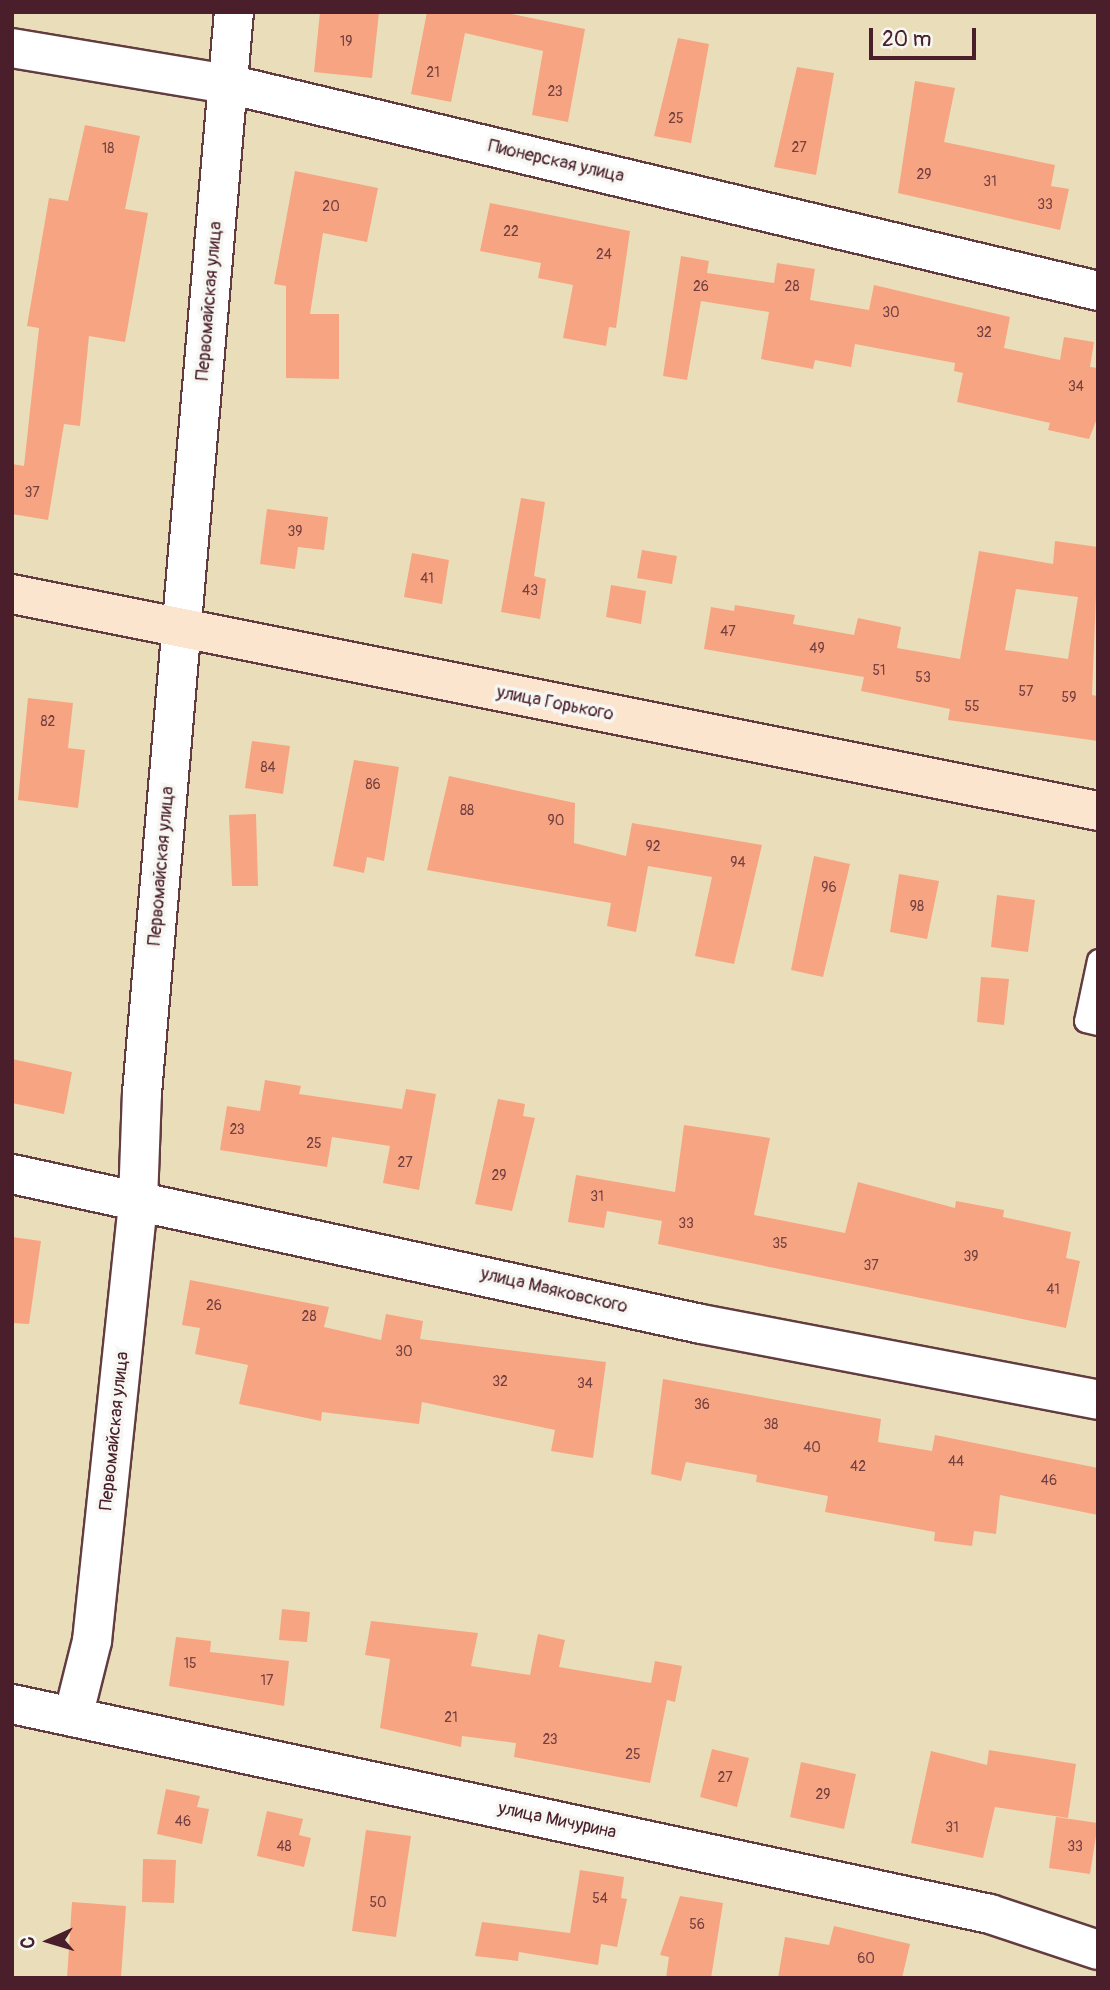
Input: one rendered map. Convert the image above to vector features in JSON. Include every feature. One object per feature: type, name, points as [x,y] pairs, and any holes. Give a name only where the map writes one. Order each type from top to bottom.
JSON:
[{"type":"street","name":"Первомайская улица","points":[[74,1717],[92,1641],[138,1201],[234,12]]},
{"type":"street","name":"Пионерская улица","points":[[12,48],[228,84],[1098,291]]},
{"type":"street","name":"улица Горького","points":[[12,594],[184,631],[1098,811]]},
{"type":"street","name":"улица Маяковского","points":[[12,1174],[701,1324],[1098,1400]]},
{"type":"street","name":"улица Мичурина","points":[[12,1704],[990,1914],[1098,1950]]},
{"type":"lane","points":[[1098,961],[1085,1021],[1098,1024]]},
{"type":"building","points":[[320,12],[379,12],[372,78],[314,72]]},
{"type":"building","points":[[427,12],[502,12],[585,29],[568,122],[532,115],[543,51],[465,33],[451,102],[411,94]]},
{"type":"building","points":[[678,38],[709,44],[691,143],[654,136]]},
{"type":"building","points":[[797,67],[834,73],[816,175],[774,167]]},
{"type":"building","points":[[915,81],[955,88],[944,142],[1055,165],[1051,186],[1069,189],[1060,230],[898,193]]},
{"type":"building","points":[[85,125],[140,136],[125,209],[148,213],[125,342],[89,336],[80,426],[64,424],[48,520],[12,514],[12,464],[24,466],[39,328],[27,326],[49,198],[68,201]]},
{"type":"building","points":[[295,171],[378,188],[367,242],[323,233],[310,314],[339,314],[339,379],[286,378],[286,286],[274,284]]},
{"type":"building","points":[[490,203],[630,231],[616,328],[609,327],[606,346],[563,338],[573,285],[538,278],[541,263],[480,251]]},
{"type":"building","points":[[681,256],[709,261],[707,273],[774,283],[777,263],[815,269],[810,300],[869,310],[874,285],[1010,317],[1004,348],[1060,360],[1064,337],[1094,342],[1090,367],[1098,368],[1098,416],[1089,439],[1048,430],[1050,423],[957,402],[963,373],[954,371],[955,363],[855,344],[851,367],[815,360],[813,369],[761,359],[769,312],[701,301],[687,380],[663,376]]},
{"type":"building","points":[[521,498],[545,502],[534,576],[546,579],[540,619],[501,612]]},
{"type":"building","points":[[267,509],[328,517],[324,550],[298,547],[295,569],[260,564]]},
{"type":"building","points":[[1055,541],[1098,547],[1092,695],[1098,696],[1098,741],[948,720],[950,709],[861,691],[864,677],[704,649],[711,607],[734,611],[735,605],[795,615],[793,624],[854,635],[858,618],[901,627],[897,648],[960,659],[979,551],[1053,564]],"holes":[[[1016,589],[1078,597],[1068,659],[1005,650]]]},
{"type":"building","points":[[642,550],[677,556],[672,584],[637,578]]},
{"type":"building","points":[[412,553],[449,560],[442,604],[404,597]]},
{"type":"building","points":[[611,585],[646,591],[641,624],[606,617]]},
{"type":"building","points":[[28,698],[73,703],[68,748],[85,750],[78,808],[18,800]]},
{"type":"building","points":[[252,741],[290,746],[283,794],[245,788]]},
{"type":"building","points":[[354,760],[399,767],[384,861],[367,857],[364,873],[333,866]]},
{"type":"building","points":[[449,776],[575,803],[574,843],[626,856],[632,823],[762,845],[734,964],[695,956],[712,877],[648,866],[636,932],[607,926],[611,903],[427,870]]},
{"type":"building","points":[[256,814],[258,886],[232,886],[229,815]]},
{"type":"building","points":[[814,856],[850,864],[823,977],[791,970]]},
{"type":"building","points":[[899,874],[939,881],[927,939],[890,932]]},
{"type":"building","points":[[997,895],[1035,900],[1028,952],[991,947]]},
{"type":"building","points":[[981,977],[1009,979],[1004,1025],[977,1022]]},
{"type":"building","points":[[12,1059],[72,1072],[64,1114],[12,1103]]},
{"type":"building","points":[[265,1080],[301,1086],[299,1094],[402,1109],[406,1089],[436,1094],[419,1190],[383,1183],[390,1146],[332,1137],[327,1167],[220,1150],[227,1106],[260,1111]]},
{"type":"building","points":[[498,1099],[525,1104],[523,1116],[535,1118],[512,1211],[475,1204]]},
{"type":"building","points":[[684,1125],[770,1138],[754,1215],[845,1233],[858,1182],[955,1208],[956,1201],[1004,1210],[1003,1217],[1071,1232],[1066,1258],[1080,1261],[1066,1328],[658,1244],[662,1221],[607,1211],[604,1228],[568,1222],[576,1175],[675,1192]]},
{"type":"building","points":[[12,1237],[41,1241],[29,1324],[12,1323]]},
{"type":"building","points":[[190,1280],[329,1307],[324,1327],[381,1340],[386,1314],[423,1321],[420,1339],[606,1362],[593,1458],[551,1451],[555,1430],[422,1402],[419,1424],[322,1412],[321,1421],[239,1404],[248,1365],[195,1354],[200,1328],[182,1325]]},
{"type":"building","points":[[663,1379],[881,1419],[878,1442],[932,1451],[935,1435],[1098,1468],[1098,1515],[1000,1495],[996,1534],[974,1531],[972,1546],[934,1541],[935,1532],[825,1512],[828,1496],[756,1482],[757,1475],[686,1462],[681,1481],[651,1474]]},
{"type":"building","points":[[282,1609],[310,1612],[307,1642],[279,1640]]},
{"type":"building","points":[[371,1621],[478,1633],[471,1666],[530,1675],[538,1634],[565,1640],[559,1667],[651,1683],[655,1661],[682,1666],[675,1702],[667,1700],[650,1783],[514,1757],[516,1743],[462,1736],[461,1747],[380,1728],[390,1659],[365,1655]]},
{"type":"building","points":[[176,1637],[211,1641],[210,1652],[289,1661],[284,1706],[169,1686]]},
{"type":"building","points":[[712,1749],[749,1758],[737,1807],[700,1797]]},
{"type":"building","points":[[989,1750],[1076,1764],[1068,1818],[995,1807],[983,1858],[911,1843],[931,1751],[987,1765]]},
{"type":"building","points":[[801,1762],[856,1774],[844,1829],[790,1817]]},
{"type":"building","points":[[166,1789],[200,1796],[197,1807],[209,1809],[202,1844],[157,1834]]},
{"type":"building","points":[[267,1811],[303,1819],[299,1835],[311,1838],[304,1867],[257,1856]]},
{"type":"building","points":[[1056,1817],[1098,1823],[1090,1874],[1049,1868]]},
{"type":"building","points":[[366,1830],[411,1836],[396,1937],[352,1931]]},
{"type":"building","points":[[143,1859],[176,1860],[174,1903],[142,1902]]},
{"type":"building","points":[[580,1870],[624,1877],[621,1898],[627,1899],[617,1947],[601,1944],[598,1965],[519,1952],[518,1961],[475,1956],[482,1922],[570,1933]]},
{"type":"building","points":[[680,1896],[723,1903],[711,1978],[666,1978],[669,1957],[660,1955]]},
{"type":"building","points":[[72,1902],[126,1906],[121,1978],[67,1978]]},
{"type":"building","points":[[834,1926],[910,1944],[902,1978],[778,1978],[785,1937],[829,1945]]}]
